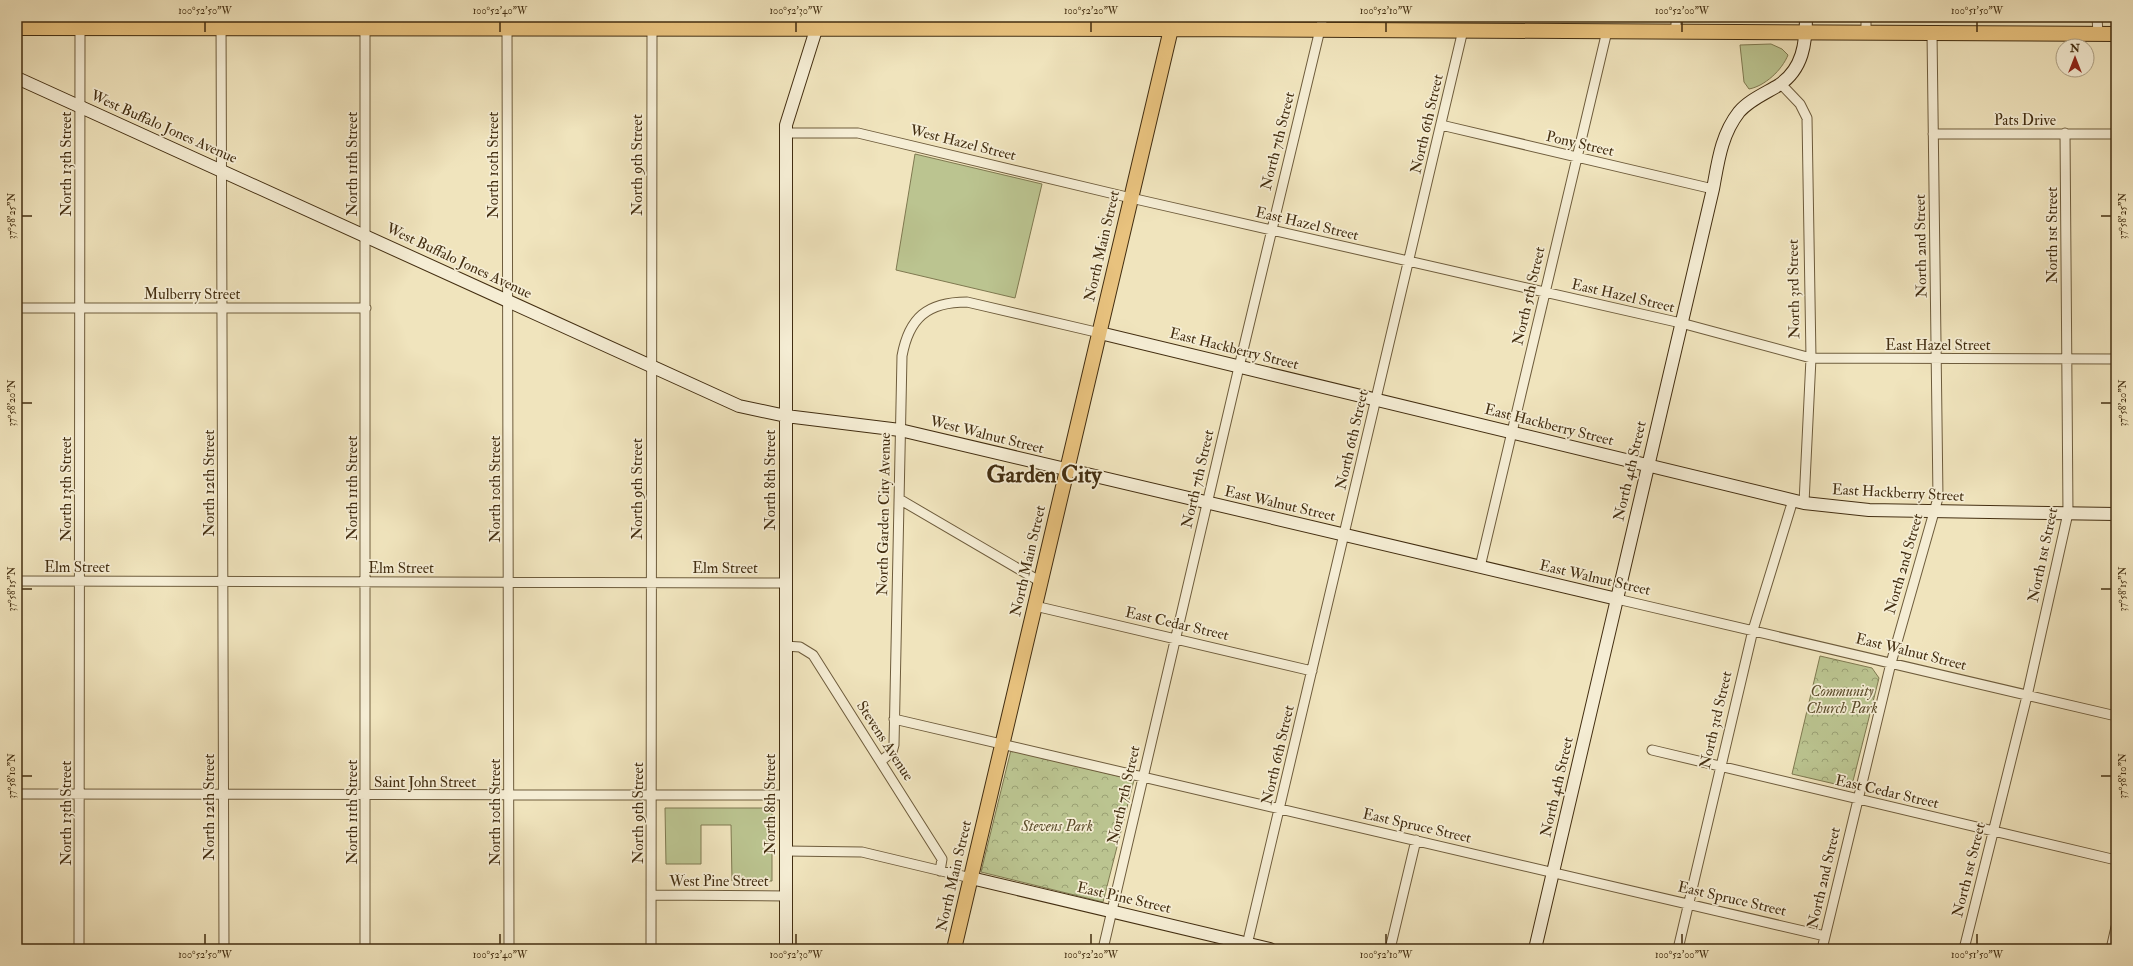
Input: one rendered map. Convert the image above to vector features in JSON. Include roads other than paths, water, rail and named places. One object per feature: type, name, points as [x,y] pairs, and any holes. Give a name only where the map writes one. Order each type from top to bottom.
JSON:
[{"type":"main road","points":[[862,17],[895,29]]},
{"type":"main road","points":[[1806,17],[1806,32]]},
{"type":"main road","points":[[17,28],[80,28],[100,22],[342,22],[365,28],[476,22],[507,28],[607,22],[652,28],[740,23],[818,23],[895,29],[1172,23],[1322,23],[1463,30],[2116,34]]},
{"type":"main road","name":"North 8th Street","points":[[786,949],[786,125],[818,23]]},
{"type":"main road","name":"North Main Street","points":[[954,949],[1172,23]]},
{"type":"main road","name":"North 4th Street","points":[[1535,949],[1721,145],[1729,127],[1740,111],[1760,96],[1781,84],[1800,62],[1806,32]]},
{"type":"main road","name":"West Buffalo Jones Avenue","points":[[17,78],[366,235],[651,367],[739,406],[786,416],[900,430]]},
{"type":"main road","name":"East Hackberry Street","points":[[1100,333],[1799,501],[1869,510],[2116,514]]},
{"type":"main road","name":"West Walnut Street","points":[[900,430],[1067,471]]},
{"type":"main road","name":"East Walnut Street","points":[[1067,471],[1617,599]]},
{"type":"main road","name":"East Pine Street","points":[[971,878],[1247,946],[1270,949]]},
{"type":"street","points":[[1676,17],[1676,31]]},
{"type":"street","points":[[1866,17],[1866,32]]},
{"type":"street","points":[[2097,17],[2098,34]]},
{"type":"street","name":"North 12th Street","points":[[221,22],[223,581],[222,795],[224,949]]},
{"type":"street","name":"North 7th Street","points":[[1102,949],[1206,503],[1322,23]]},
{"type":"street","name":"North 13th Street","points":[[79,949],[80,28]]},
{"type":"street","name":"North 11th Street","points":[[365,28],[365,949]]},
{"type":"street","name":"North 10th Street","points":[[507,28],[509,949]]},
{"type":"street","name":"North 9th Street","points":[[651,949],[652,28]]},
{"type":"street","name":"North 6th Street","points":[[1247,946],[1463,30]]},
{"type":"street","name":"North 5th Street","points":[[1480,567],[1607,31]]},
{"type":"street","name":"North 2nd Street","points":[[1822,949],[1891,663],[1933,511],[1938,498],[1932,33]]},
{"type":"street","name":"North 3rd Street","points":[[1678,949],[1753,630],[1799,501],[1811,358],[1807,118],[1800,104],[1781,84]]},
{"type":"street","name":"Pony Street","points":[[1441,125],[1712,189]]},
{"type":"street","name":"West Hazel Street","points":[[786,133],[858,133],[1131,198]]},
{"type":"street","name":"North 1st Street","points":[[1964,949],[2027,696],[2068,513],[2065,133]]},
{"type":"street","name":"Pats Drive","points":[[1934,134],[2116,134]]},
{"type":"street","name":"East Hazel Street","points":[[1131,198],[1681,323],[1811,358],[2116,359]]},
{"type":"street","name":"North Garden City Avenue","points":[[881,761],[890,754],[894,748],[902,356],[905,340],[910,327],[926,312],[938,305],[952,302],[967,302],[1100,333]]},
{"type":"street","name":"Mulberry Street","points":[[17,308],[366,308]]},
{"type":"street","points":[[899,499],[1040,582]]},
{"type":"street","name":"Elm Street","points":[[17,581],[786,582]]},
{"type":"street","name":"East Walnut Street","points":[[1617,599],[2116,716]]},
{"type":"street","name":"East Cedar Street","points":[[1035,606],[1312,671]]},
{"type":"street","name":"Stevens Avenue","points":[[785,646],[800,647],[813,655],[942,859],[940,871]]},
{"type":"street","name":"East Spruce Street","points":[[894,719],[1825,936]]},
{"type":"street","name":"East Cedar Street","points":[[1652,750],[2116,860]]},
{"type":"street","name":"Saint John Street","points":[[17,794],[785,796]]},
{"type":"street","points":[[1390,949],[1416,840]]},
{"type":"street","points":[[786,851],[862,852],[971,878]]},
{"type":"street","name":"West Pine Street","points":[[652,895],[786,896]]},
{"type":"street","points":[[2111,949],[2116,927]]},
{"type":"district","name":"Garden City","points":[[1044,474]]},
{"type":"park label","name":"Community Church Park","points":[[1842,700]]},
{"type":"park label","name":"Stevens Park","points":[[1057,826]]}]
